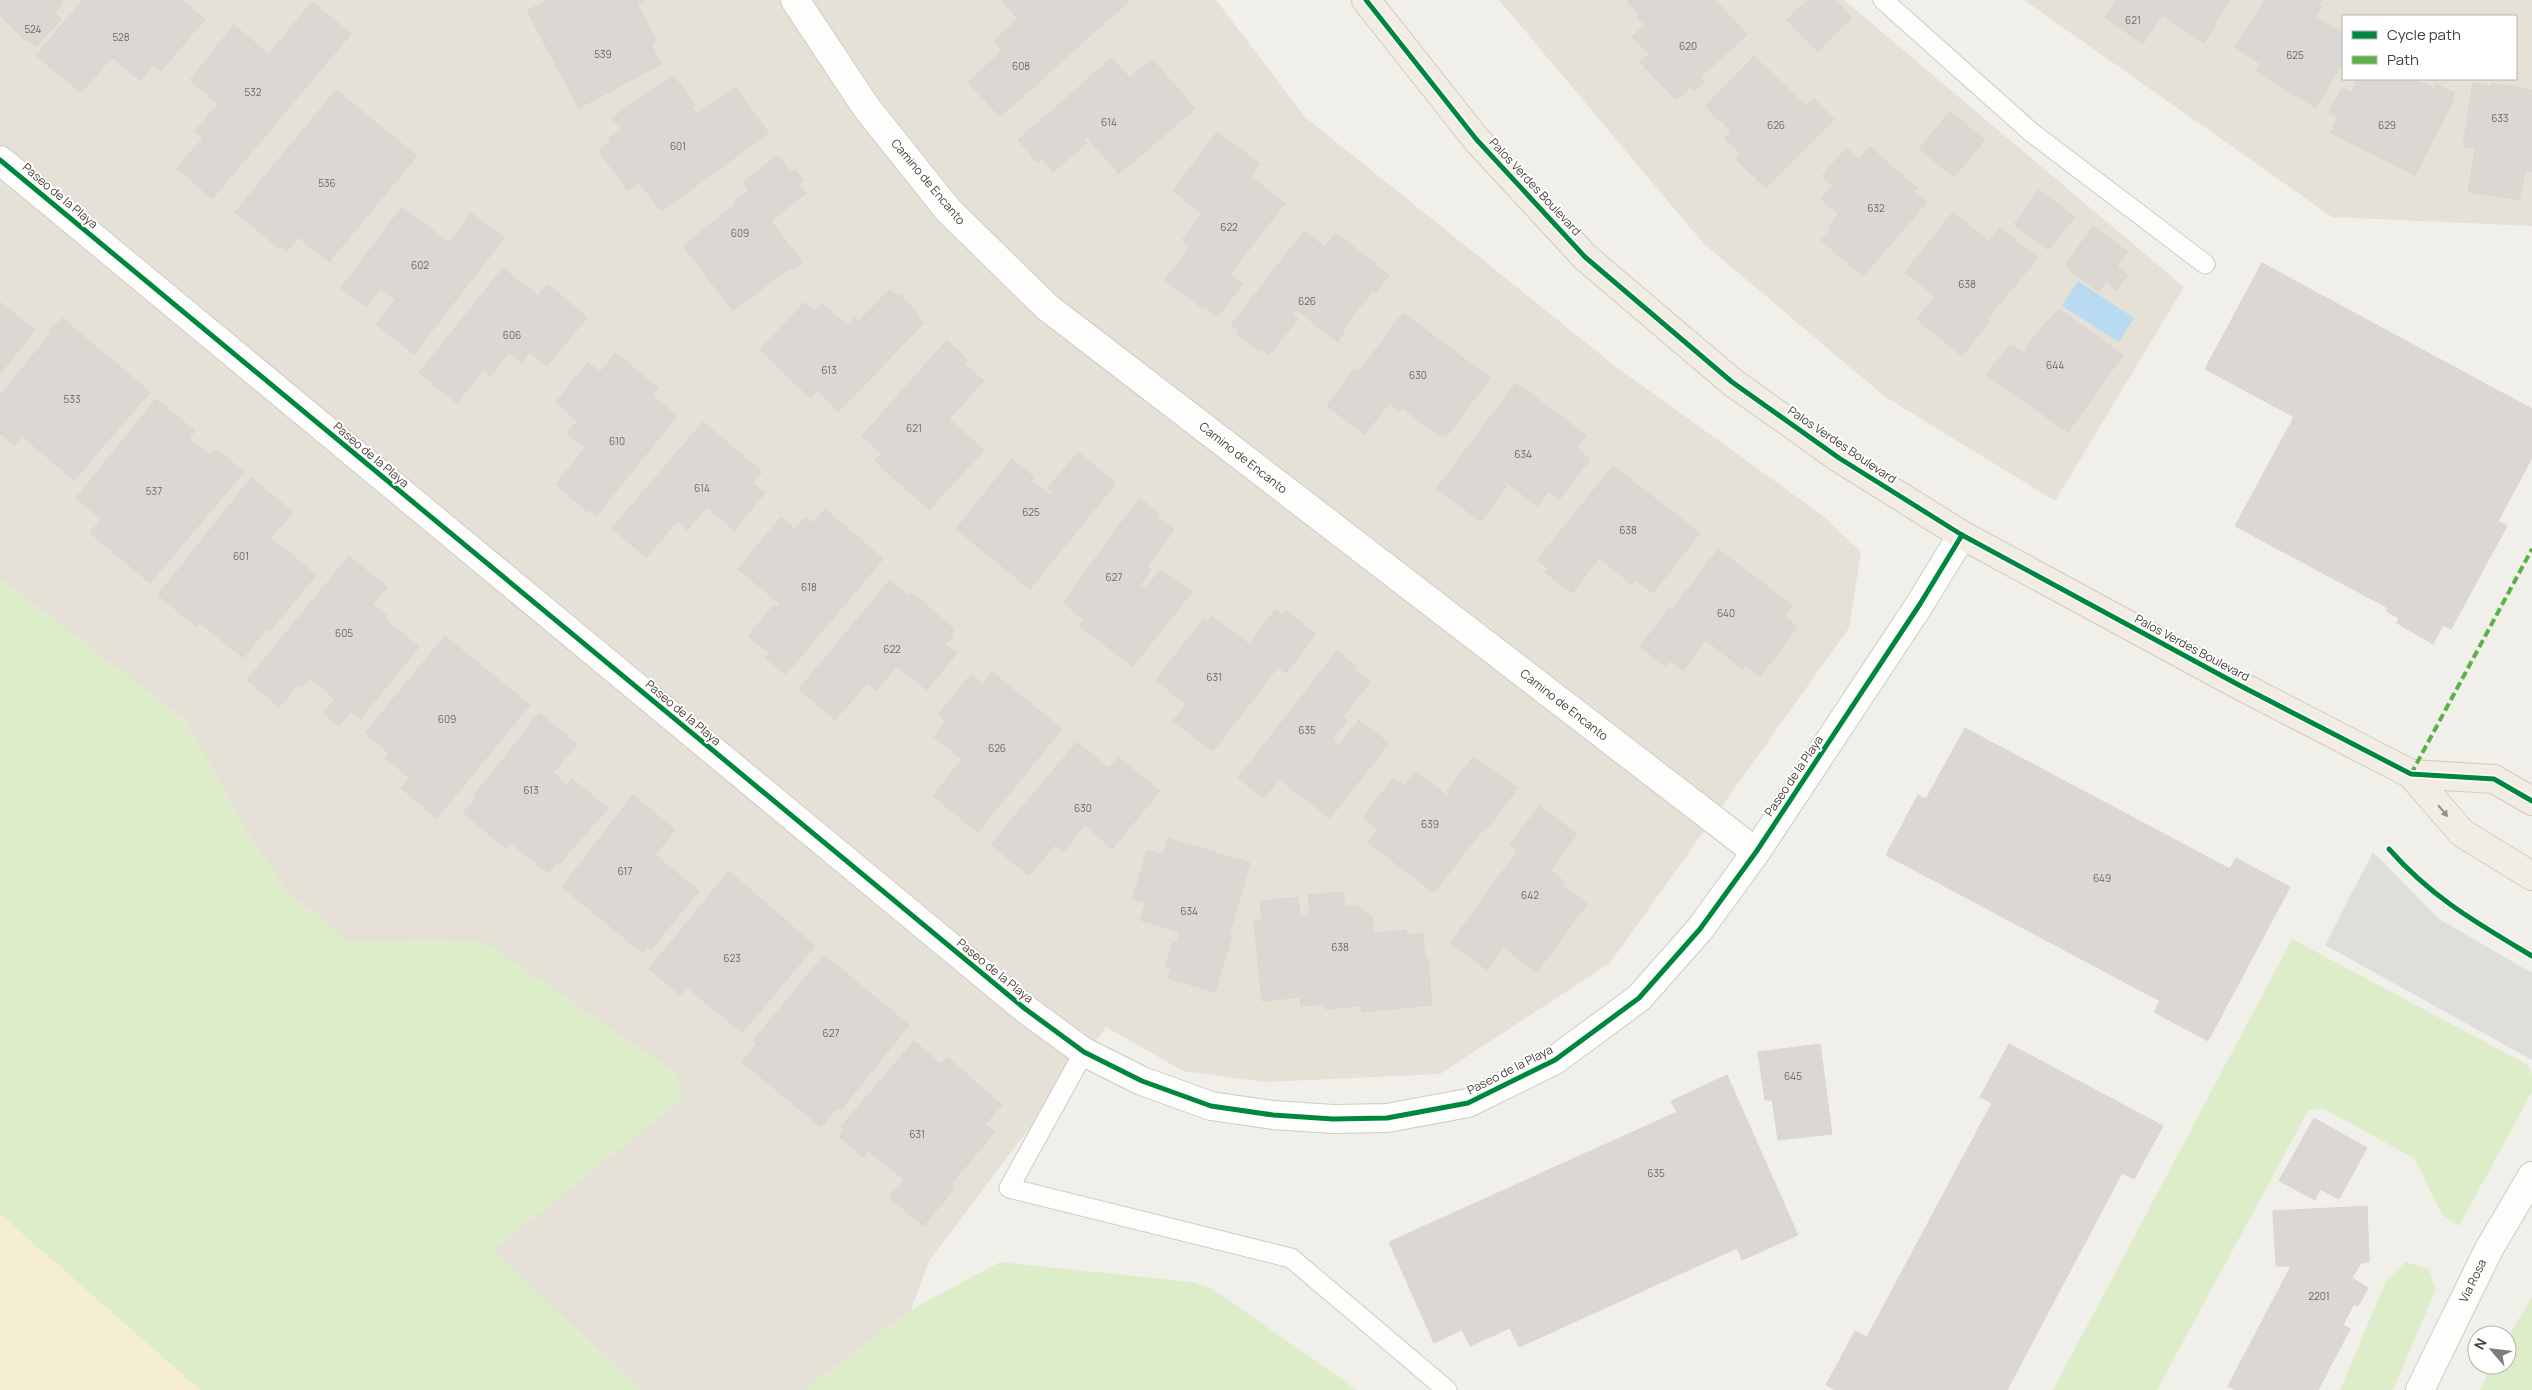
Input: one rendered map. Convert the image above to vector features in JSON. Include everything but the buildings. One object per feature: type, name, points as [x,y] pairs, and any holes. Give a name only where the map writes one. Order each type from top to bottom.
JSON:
[{"type":"main road","name":"Palos Verdes Boulevard","points":[[1366,0],[1476,139],[1585,257],[1732,382],[1839,458],[1962,535],[2237,684],[2411,774]]},
{"type":"main road","points":[[2411,774],[2494,780],[2532,801]]},
{"type":"main road","points":[[2411,774],[2462,834],[2532,876]]},
{"type":"street","name":"Camino de Encanto","points":[[795,0],[866,107],[948,210],[1047,307],[1756,852]]},
{"type":"street","name":"Paseo de la Playa","points":[[0,160],[1024,1008],[1084,1052],[1142,1081],[1211,1106],[1273,1115],[1333,1119],[1387,1118],[1468,1102],[1555,1060],[1639,998],[1700,929],[1756,852],[1920,604],[1962,535]]},
{"type":"street","name":"Via Rosa","points":[[2420,1390],[2488,1249],[2532,1176]]},
{"type":"lane","points":[[1883,0],[2031,132],[2205,264]]},
{"type":"lane","points":[[1084,1052],[1008,1188],[1291,1258],[1446,1390]]},
{"type":"shaded area","points":[[0,0],[1216,0],[1305,117],[1615,366],[1822,515],[1861,552],[1849,628],[1610,963],[1440,1074],[1265,1082],[1183,1071],[1106,1027],[929,1261],[911,1310],[805,1390],[641,1390],[492,1251],[683,1098],[482,941],[348,942],[287,891],[241,822],[185,720],[0,579]]},
{"type":"shaded area","points":[[1499,0],[1844,0],[2184,287],[2055,501],[1884,396],[1703,243]]},
{"type":"shaded area","points":[[2024,0],[2532,0],[2532,226],[2332,217]]},
{"type":"shaded area","points":[[2373,852],[2439,919],[2532,973],[2532,1060],[2325,945]]},
{"type":"green space","points":[[0,579],[185,720],[241,822],[287,891],[348,942],[482,941],[674,1071],[683,1098],[492,1251],[641,1390],[200,1390],[0,1214]]},
{"type":"green space","points":[[2292,939],[2528,1065],[2532,1074],[2532,1092],[2459,1226],[2442,1215],[2415,1159],[2323,1108],[2308,1111],[2157,1390],[2053,1390]]},
{"type":"green space","points":[[1000,1262],[1192,1282],[1211,1288],[1357,1390],[805,1390],[911,1310]]},
{"type":"green space","points":[[2405,1262],[2429,1269],[2436,1289],[2393,1390],[2340,1390],[2386,1281]]},
{"type":"green space","points":[[2532,1297],[2532,1390],[2480,1390],[2487,1375],[2517,1375],[2517,1325],[2515,1325]]},
{"type":"sand","points":[[0,1214],[200,1390],[0,1390]]},
{"type":"water","points":[[2078,281],[2134,318],[2119,342],[2062,306]]},
{"type":"marked path","points":[[2411,774],[2532,549]]},
{"type":"cycle path","points":[[1366,0],[1476,139],[1585,257],[1732,382],[1839,458],[1962,535],[2237,684],[2411,774],[2494,779],[2532,801]]},
{"type":"cycle path","points":[[0,160],[1024,1008],[1084,1052],[1142,1081],[1211,1106],[1273,1115],[1333,1119],[1387,1118],[1468,1103],[1555,1060],[1639,998],[1700,929],[1756,852],[1920,604],[1962,535]]},
{"type":"cycle path","points":[[2389,849],[2439,896],[2474,921],[2532,956]]}]
